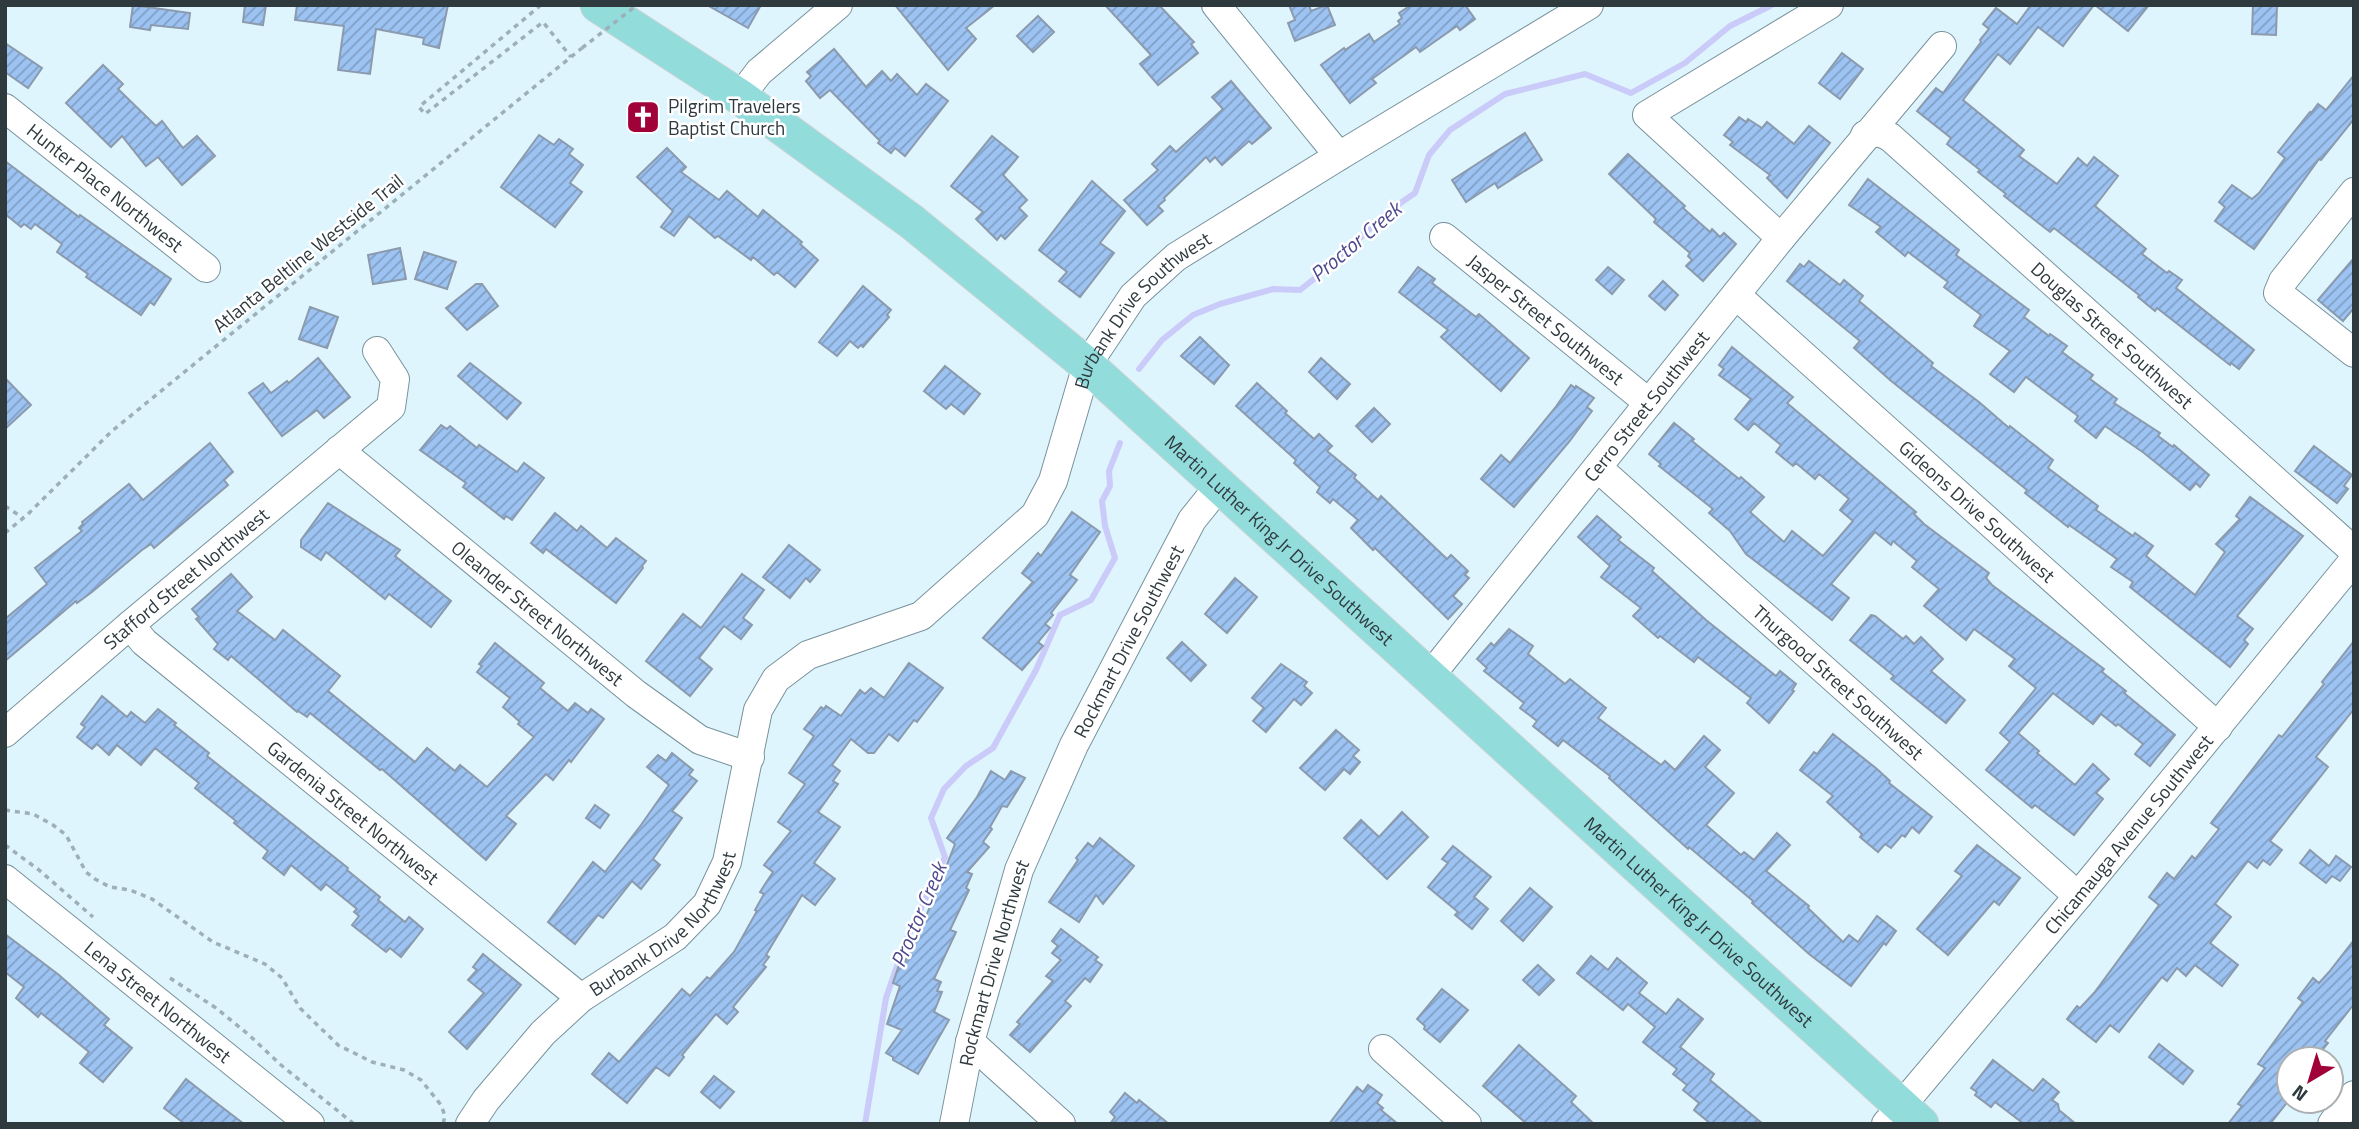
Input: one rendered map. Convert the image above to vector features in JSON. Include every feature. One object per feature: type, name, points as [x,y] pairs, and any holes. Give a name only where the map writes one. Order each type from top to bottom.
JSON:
[{"type":"main road","name":"Martin Luther King Jr Drive Southwest","points":[[598,5],[740,97],[912,222],[1087,365],[1430,676],[1903,1118]]},
{"type":"street","points":[[740,97],[759,72],[838,5]]},
{"type":"street","points":[[1216,5],[1339,156]]},
{"type":"street","name":"Burbank Drive Southwest","points":[[776,679],[808,655],[921,616],[1035,515],[1053,481],[1087,365],[1133,296],[1176,257],[1589,5]]},
{"type":"street","points":[[1781,238],[1647,115],[1829,5]]},
{"type":"street","name":"Cerro Street Southwest","points":[[1430,676],[1781,238],[1942,46]]},
{"type":"street","name":"Hunter Place Northwest","points":[[5,108],[206,268]]},
{"type":"street","name":"Douglas Street Southwest","points":[[1865,135],[1879,132],[1891,137],[2354,551]]},
{"type":"street","points":[[2354,192],[2283,281],[2278,293],[2354,353]]},
{"type":"street","name":"Jasper Street Southwest","points":[[1444,237],[1649,403]]},
{"type":"street","name":"Gideons Drive Southwest","points":[[1736,295],[2218,727]]},
{"type":"street","name":"Stafford Street Northwest","points":[[5,733],[391,407],[395,379],[377,351]]},
{"type":"street","name":"Oleander Street Northwest","points":[[339,450],[636,694],[700,740],[750,757]]},
{"type":"street","name":"Thurgood Street Southwest","points":[[1598,468],[2078,896]]},
{"type":"street","name":"Rockmart Drive Southwest","points":[[1048,805],[1074,745],[1192,520],[1220,485]]},
{"type":"street","name":"Chicamauga Avenue Southwest","points":[[1903,1118],[2078,896],[2354,560]]},
{"type":"street","name":"Gardenia Street Northwest","points":[[130,625],[144,642],[581,998]]},
{"type":"street","name":"Burbank Drive Northwest","points":[[470,1124],[486,1100],[544,1033],[581,998],[675,937],[707,904],[727,862],[758,710],[776,679]]},
{"type":"street","name":"Rockmart Drive Northwest","points":[[954,1124],[970,1042],[1019,870],[1048,805]]},
{"type":"street","name":"Lena Street Northwest","points":[[5,879],[310,1124]]},
{"type":"street","points":[[970,1042],[1061,1124]]},
{"type":"street","points":[[1383,1049],[1467,1124]]},
{"type":"street","points":[[2332,1124],[2354,1095]]},
{"type":"path","points":[[541,5],[419,107],[425,114],[543,22],[571,57]]},
{"type":"path","name":"Atlanta Beltline Westside Trail","points":[[5,533],[112,430],[637,5]]},
{"type":"path","points":[[5,506],[23,518]]},
{"type":"path","points":[[5,810],[33,814],[53,825],[66,835],[86,872],[95,879],[110,887],[130,890],[152,899],[213,942],[264,964],[282,978],[300,1007],[338,1045],[372,1062],[404,1070],[421,1080],[440,1105],[445,1116],[443,1124]]},
{"type":"path","points":[[5,845],[39,870],[100,923]]},
{"type":"path","points":[[162,973],[250,1035],[281,1065],[354,1124]]},
{"type":"building","points":[[133,5],[190,13],[188,29],[151,25],[150,30],[130,27]]},
{"type":"building","points":[[245,5],[266,5],[263,25],[243,22]]},
{"type":"building","points":[[297,5],[448,5],[439,48],[423,44],[424,38],[376,29],[370,74],[338,70],[344,26],[295,20]]},
{"type":"building","points":[[707,5],[761,5],[748,28]]},
{"type":"building","points":[[895,5],[995,5],[966,28],[976,39],[948,70]]},
{"type":"building","points":[[1105,5],[1159,5],[1194,42],[1191,44],[1198,53],[1158,85],[1140,64],[1151,55]]},
{"type":"building","points":[[1289,5],[1309,5],[1311,11],[1327,5],[1335,25],[1295,41],[1288,23],[1295,20]]},
{"type":"building","points":[[1411,5],[1465,5],[1475,19],[1460,30],[1457,26],[1420,52],[1416,47],[1372,79],[1376,83],[1350,103],[1321,65],[1369,34],[1374,42],[1400,24],[1398,21],[1402,18],[1399,13]]},
{"type":"building","points":[[2031,5],[2094,5],[2063,46],[2038,27],[2010,64],[1998,54],[1963,100],[2024,150],[2019,156],[2057,184],[2078,158],[2087,166],[2094,157],[2118,176],[2095,206],[2146,249],[2142,254],[2167,273],[2169,271],[2182,280],[2176,288],[2254,350],[2239,369],[2231,363],[2230,365],[2157,308],[2155,311],[2138,297],[2139,295],[2054,228],[2050,232],[2004,196],[2006,194],[1978,172],[1980,170],[1947,144],[1951,138],[1917,111],[1936,88],[1943,93],[1981,42],[1989,29],[1983,24],[1996,8],[2017,24]]},
{"type":"building","points":[[2095,5],[2149,5],[2128,31]]},
{"type":"building","points":[[2253,5],[2277,5],[2276,35],[2252,34]]},
{"type":"building","points":[[1038,16],[1054,32],[1033,52],[1017,36]]},
{"type":"building","points":[[5,43],[42,68],[28,88],[5,72]]},
{"type":"building","points":[[834,49],[866,87],[882,71],[891,81],[897,74],[917,95],[926,84],[948,101],[905,156],[895,148],[891,153],[878,143],[880,141],[830,90],[820,98],[806,81],[811,76],[807,72]]},
{"type":"building","points":[[1842,53],[1863,69],[1840,99],[1819,83]]},
{"type":"building","points":[[103,65],[123,84],[118,89],[156,126],[162,121],[183,148],[197,136],[215,156],[182,185],[158,157],[146,166],[122,136],[111,147],[66,103]]},
{"type":"building","points":[[2354,75],[2354,119],[2321,160],[2319,159],[2254,249],[2215,221],[2225,207],[2219,202],[2232,185],[2252,199],[2259,193],[2285,158],[2278,152],[2310,112],[2318,104],[2326,110]]},
{"type":"building","points":[[1231,81],[1271,128],[1252,144],[1249,141],[1222,165],[1215,157],[1210,162],[1206,157],[1164,198],[1158,206],[1163,211],[1147,225],[1124,200],[1158,170],[1152,164],[1170,146],[1176,152],[1223,109],[1212,97]]},
{"type":"building","points":[[1739,117],[1762,128],[1767,122],[1794,144],[1809,126],[1830,143],[1787,198],[1767,178],[1770,175],[1730,145],[1733,142],[1724,135]]},
{"type":"building","points":[[1525,133],[1542,160],[1498,188],[1495,183],[1466,202],[1452,180]]},
{"type":"building","points":[[539,135],[554,145],[559,139],[573,149],[569,154],[583,165],[570,183],[582,192],[555,227],[501,187]]},
{"type":"building","points":[[992,136],[1018,157],[1003,175],[1027,200],[1019,208],[1027,216],[1005,239],[1001,235],[997,240],[976,219],[983,212],[951,186]]},
{"type":"building","points":[[667,148],[686,167],[681,172],[719,200],[727,191],[758,217],[763,210],[802,242],[800,244],[818,260],[795,287],[777,272],[774,275],[753,257],[751,260],[718,236],[715,238],[689,216],[674,236],[661,227],[673,211],[637,177]]},
{"type":"building","points":[[1628,154],[1710,232],[1712,229],[1720,237],[1724,233],[1736,244],[1703,281],[1686,266],[1692,260],[1688,256],[1690,253],[1654,222],[1656,219],[1609,174]]},
{"type":"building","points":[[5,161],[79,217],[80,215],[171,279],[154,305],[150,302],[141,315],[86,277],[88,274],[57,252],[62,244],[35,224],[31,229],[24,224],[21,227],[5,214]]},
{"type":"building","points":[[1868,179],[1959,250],[1956,255],[2029,310],[2024,317],[2067,346],[2062,352],[2093,375],[2090,379],[2117,399],[2114,403],[2160,433],[2158,436],[2173,447],[2174,445],[2209,475],[2200,487],[2196,483],[2190,490],[2105,426],[2096,438],[2075,421],[2078,416],[2026,377],[2014,392],[1990,374],[2010,351],[1974,326],[1981,315],[1944,287],[1948,282],[1908,252],[1905,256],[1876,232],[1881,227],[1849,205]]},
{"type":"building","points":[[1092,181],[1125,211],[1100,243],[1114,253],[1080,297],[1059,281],[1067,272],[1039,250]]},
{"type":"building","points":[[400,248],[406,279],[373,284],[368,255]]},
{"type":"building","points":[[424,252],[456,262],[447,289],[415,279]]},
{"type":"building","points":[[2354,258],[2354,308],[2343,321],[2318,300]]},
{"type":"building","points":[[1809,261],[1840,285],[1844,280],[1863,296],[1859,301],[1933,363],[1931,366],[2053,460],[2048,468],[2098,506],[2096,510],[2133,536],[2135,533],[2153,546],[2146,556],[2195,595],[2225,552],[2216,544],[2240,519],[2236,516],[2250,497],[2303,536],[2237,616],[2253,629],[2244,640],[2248,644],[2230,667],[2130,587],[2133,582],[2111,567],[2117,559],[2069,525],[2068,527],[2025,493],[2027,490],[1854,348],[1860,341],[1787,281],[1800,264],[1804,267]]},
{"type":"building","points":[[1418,267],[1435,279],[1432,283],[1476,317],[1479,314],[1529,358],[1501,391],[1441,337],[1448,330],[1399,292]]},
{"type":"building","points":[[1608,267],[1624,280],[1612,294],[1596,280]]},
{"type":"building","points":[[1663,281],[1678,295],[1665,310],[1649,296]]},
{"type":"building","points":[[476,284],[482,284],[498,306],[467,330],[446,308]]},
{"type":"building","points":[[863,286],[891,310],[887,315],[889,317],[863,347],[861,345],[858,348],[850,341],[837,356],[819,342]]},
{"type":"building","points":[[310,307],[338,317],[327,348],[299,339]]},
{"type":"building","points":[[1200,337],[1229,365],[1214,384],[1181,356]]},
{"type":"building","points":[[1732,347],[1793,397],[1787,403],[1916,512],[1914,514],[1924,524],[1989,573],[1986,578],[1992,585],[2104,669],[2102,672],[2126,691],[2124,693],[2175,735],[2150,766],[2135,754],[2143,744],[2118,724],[2116,726],[2101,714],[2093,724],[2053,693],[2018,733],[2075,785],[2093,764],[2109,779],[2096,793],[2103,799],[2074,835],[2035,805],[2032,808],[1986,770],[2010,742],[2000,733],[2036,688],[2009,666],[2015,659],[1974,629],[1966,640],[1924,606],[1939,589],[1912,567],[1917,561],[1893,541],[1891,545],[1875,532],[1831,584],[1849,598],[1832,620],[1746,554],[1730,531],[1709,513],[1713,509],[1659,466],[1661,464],[1649,454],[1674,423],[1694,439],[1692,441],[1764,497],[1750,512],[1784,542],[1792,531],[1823,556],[1853,521],[1840,510],[1849,499],[1819,474],[1815,479],[1796,463],[1793,466],[1776,452],[1781,445],[1754,423],[1748,430],[1735,419],[1751,399],[1719,375],[1724,369],[1719,365]]},
{"type":"building","points":[[318,358],[350,397],[324,418],[317,410],[282,436],[249,393],[263,383],[271,393],[287,381],[289,383]]},
{"type":"building","points":[[1321,358],[1350,384],[1337,399],[1309,372]]},
{"type":"building","points":[[470,363],[521,403],[507,419],[458,376]]},
{"type":"building","points":[[945,366],[980,394],[964,414],[951,404],[946,409],[924,391]]},
{"type":"building","points":[[5,378],[31,405],[5,429]]},
{"type":"building","points":[[1257,383],[1314,439],[1319,434],[1332,446],[1327,451],[1356,475],[1354,478],[1378,500],[1381,496],[1447,559],[1451,555],[1468,571],[1465,575],[1469,578],[1453,596],[1462,604],[1448,619],[1351,528],[1358,520],[1333,499],[1330,503],[1317,492],[1320,487],[1294,463],[1296,460],[1236,406]]},
{"type":"building","points":[[1571,385],[1594,398],[1587,407],[1592,411],[1514,507],[1481,479],[1501,455],[1510,463]]},
{"type":"building","points":[[1374,408],[1390,424],[1372,442],[1356,426]]},
{"type":"building","points":[[441,425],[447,429],[450,426],[477,448],[479,445],[517,472],[524,463],[544,478],[512,520],[506,516],[504,519],[463,487],[466,483],[420,450]]},
{"type":"building","points":[[210,443],[233,472],[224,480],[228,485],[154,548],[151,544],[142,550],[5,661],[5,619],[47,584],[35,568],[82,531],[79,528],[82,522],[129,484],[143,500]]},
{"type":"building","points":[[2314,446],[2352,475],[2344,486],[2348,489],[2337,503],[2295,471]]},
{"type":"building","points":[[328,503],[400,550],[395,556],[451,601],[431,627],[389,594],[385,599],[326,552],[321,560],[301,547],[301,540]]},
{"type":"building","points":[[1072,512],[1100,532],[1070,575],[1077,580],[1045,624],[1050,628],[1038,642],[1043,646],[1022,670],[983,638],[1033,582],[1022,573],[1038,553],[1041,556]]},
{"type":"building","points":[[555,513],[577,531],[581,526],[607,548],[616,538],[646,561],[616,603],[546,549],[543,553],[531,543]]},
{"type":"building","points":[[1597,516],[1621,537],[1618,540],[1654,568],[1652,571],[1706,620],[1776,676],[1780,671],[1796,684],[1792,690],[1794,691],[1769,723],[1747,703],[1751,698],[1698,657],[1694,662],[1660,636],[1658,638],[1633,616],[1641,608],[1601,577],[1610,566],[1578,537]]},
{"type":"building","points":[[789,545],[820,570],[810,582],[806,578],[790,598],[763,577]]},
{"type":"building","points":[[231,574],[252,597],[237,611],[275,640],[283,630],[340,676],[328,691],[415,762],[427,748],[455,771],[460,765],[487,787],[534,737],[503,707],[510,698],[477,672],[482,666],[479,664],[495,643],[544,683],[540,688],[568,711],[575,703],[588,713],[591,709],[604,719],[571,762],[569,760],[553,780],[546,774],[506,816],[516,824],[486,860],[382,769],[310,713],[307,717],[297,712],[231,656],[228,660],[214,649],[218,644],[196,619],[199,617],[192,609]]},
{"type":"building","points":[[742,574],[764,590],[743,618],[752,625],[741,639],[724,626],[699,658],[712,669],[690,696],[646,661],[683,614],[701,628]]},
{"type":"building","points":[[1235,578],[1257,597],[1227,633],[1205,614]]},
{"type":"building","points":[[1871,615],[1903,639],[1906,636],[1914,644],[1921,637],[1943,659],[1931,671],[1965,700],[1946,723],[1891,679],[1894,676],[1850,640]]},
{"type":"building","points":[[1509,629],[1533,646],[1528,654],[1565,684],[1570,679],[1606,708],[1598,718],[1661,765],[1665,761],[1675,770],[1704,736],[1720,750],[1705,767],[1734,793],[1706,825],[1741,855],[1744,852],[1754,860],[1777,833],[1790,845],[1766,871],[1809,906],[1808,908],[1843,942],[1849,935],[1858,942],[1877,916],[1896,931],[1851,986],[1809,954],[1752,903],[1753,901],[1689,847],[1688,849],[1609,778],[1610,776],[1563,740],[1558,746],[1533,726],[1537,721],[1520,708],[1524,703],[1484,671],[1487,668],[1477,659],[1491,643],[1494,646]]},
{"type":"building","points":[[2354,641],[2354,709],[2316,757],[2328,767],[2270,841],[2282,850],[2270,865],[2263,860],[2257,868],[2248,861],[2215,904],[2231,917],[2210,943],[2238,965],[2222,986],[2195,965],[2186,976],[2177,968],[2167,981],[2162,977],[2119,1032],[2110,1025],[2096,1042],[2067,1019],[2077,1006],[2080,1008],[2094,993],[2159,905],[2149,897],[2167,873],[2174,879],[2192,856],[2195,859],[2219,829],[2211,823],[2279,735],[2282,737],[2324,684],[2322,682]]},
{"type":"building","points":[[1182,642],[1206,665],[1191,681],[1167,658]]},
{"type":"building","points":[[909,663],[943,688],[917,722],[914,720],[898,741],[889,734],[874,753],[868,753],[851,739],[832,765],[840,771],[833,781],[838,784],[818,812],[840,827],[814,863],[835,879],[815,905],[802,895],[766,955],[769,957],[763,965],[766,967],[733,1007],[738,1012],[727,1024],[716,1014],[682,1055],[684,1057],[669,1076],[656,1067],[627,1103],[592,1074],[609,1053],[619,1062],[682,989],[690,996],[707,977],[710,979],[734,952],[757,911],[755,910],[764,894],[760,892],[773,872],[764,865],[791,831],[778,822],[805,784],[789,773],[814,736],[804,729],[821,707],[824,709],[826,706],[841,716],[860,690],[865,694],[871,688],[884,698]]},
{"type":"building","points":[[1281,664],[1307,682],[1304,686],[1312,693],[1301,705],[1294,699],[1266,732],[1253,721],[1264,708],[1252,698]]},
{"type":"building","points":[[102,696],[127,717],[131,712],[145,723],[158,709],[209,753],[207,756],[348,868],[347,870],[380,897],[378,900],[405,922],[409,917],[423,929],[401,957],[390,948],[386,952],[352,925],[359,916],[354,912],[357,909],[326,884],[321,890],[291,865],[284,875],[263,858],[268,851],[195,788],[199,783],[155,748],[141,765],[117,745],[109,755],[97,744],[92,749],[77,737],[85,727],[81,724]]},
{"type":"building","points":[[1336,730],[1359,750],[1353,756],[1360,762],[1350,774],[1344,769],[1325,790],[1300,768]]},
{"type":"building","points":[[1833,734],[1932,817],[1919,833],[1912,827],[1905,837],[1902,835],[1891,848],[1885,844],[1878,852],[1827,802],[1833,796],[1800,770]]},
{"type":"building","points":[[672,753],[693,770],[689,775],[697,781],[672,811],[682,818],[653,859],[660,865],[641,889],[632,881],[603,918],[598,915],[575,944],[548,922],[593,862],[605,872],[641,825],[669,785],[647,767],[658,755],[666,761]]},
{"type":"building","points":[[991,771],[1005,780],[1011,771],[1025,778],[1007,807],[1002,806],[990,827],[992,829],[983,842],[989,847],[967,872],[972,874],[966,888],[969,890],[950,930],[956,932],[934,979],[941,982],[937,991],[942,992],[934,1012],[949,1020],[918,1074],[886,1053],[902,1030],[887,1024],[900,986],[893,983],[899,965],[903,966],[930,907],[955,844],[947,838],[977,797]]},
{"type":"building","points":[[595,805],[609,815],[600,828],[586,818]]},
{"type":"building","points":[[1402,812],[1428,837],[1387,879],[1344,838],[1361,820],[1379,837]]},
{"type":"building","points":[[1100,838],[1134,866],[1103,904],[1096,895],[1079,922],[1049,902],[1078,860],[1076,858],[1088,843],[1093,847]]},
{"type":"building","points":[[1977,845],[2020,878],[1999,905],[1994,901],[1948,955],[1917,929],[1962,876],[1955,871]]},
{"type":"building","points":[[1453,846],[1491,877],[1474,897],[1488,909],[1472,929],[1455,915],[1458,912],[1428,887],[1448,863],[1442,859]]},
{"type":"building","points":[[2310,850],[2329,866],[2336,856],[2351,867],[2340,881],[2332,876],[2326,883],[2300,863]]},
{"type":"building","points":[[1530,888],[1552,907],[1523,941],[1501,921]]},
{"type":"building","points":[[1061,929],[1098,957],[1095,960],[1102,965],[1090,982],[1085,978],[1065,1001],[1071,1006],[1030,1052],[1010,1035],[1020,1024],[1017,1022],[1053,981],[1046,976],[1061,960],[1052,953],[1058,946],[1052,941]]},
{"type":"building","points":[[5,934],[59,975],[109,1019],[104,1025],[132,1048],[103,1082],[80,1063],[89,1052],[41,1013],[38,1017],[16,998],[24,987],[5,972]]},
{"type":"building","points":[[2354,940],[2354,1004],[2325,1041],[2328,1043],[2275,1045],[2275,1115],[2277,1115],[2270,1124],[2228,1124],[2242,1106],[2238,1104],[2265,1068],[2258,1064],[2303,1002],[2298,998],[2313,978],[2319,983]]},
{"type":"building","points":[[483,954],[521,985],[467,1049],[449,1032],[484,993],[468,980],[477,970],[473,967]]},
{"type":"building","points":[[1591,956],[1608,970],[1617,958],[1647,983],[1639,993],[1666,1014],[1678,999],[1703,1019],[1680,1047],[1714,1074],[1710,1080],[1763,1124],[1711,1124],[1694,1110],[1699,1103],[1683,1090],[1687,1085],[1673,1074],[1677,1069],[1643,1042],[1655,1027],[1628,1004],[1623,1010],[1577,973]]},
{"type":"building","points":[[1538,965],[1554,980],[1539,995],[1523,980]]},
{"type":"building","points":[[1442,989],[1468,1010],[1440,1042],[1424,1029],[1425,1026],[1417,1019]]},
{"type":"building","points":[[2159,1044],[2193,1071],[2183,1084],[2149,1057]]},
{"type":"building","points":[[1519,1045],[1576,1096],[1571,1102],[1594,1124],[1527,1124],[1483,1086]]},
{"type":"building","points":[[1993,1060],[2033,1091],[2043,1079],[2059,1092],[2052,1100],[2058,1104],[2059,1110],[2076,1124],[2024,1124],[1995,1102],[1991,1107],[1975,1095],[1977,1092],[1971,1088]]},
{"type":"building","points":[[714,1076],[734,1092],[720,1108],[701,1092]]},
{"type":"building","points":[[186,1079],[244,1124],[185,1124],[164,1108]]},
{"type":"building","points":[[1368,1085],[1382,1095],[1377,1103],[1383,1108],[1381,1110],[1398,1124],[1329,1124],[1357,1087],[1363,1092]]},
{"type":"building","points":[[1125,1093],[1137,1103],[1139,1100],[1169,1124],[1110,1124],[1115,1117],[1110,1112]]},
{"type":"waterway","name":"Proctor Creek","points":[[1139,369],[1162,340],[1193,315],[1220,304],[1273,289],[1300,290],[1389,211],[1415,193],[1429,155],[1450,130],[1505,94],[1585,74],[1631,93],[1685,63],[1730,26],[1772,5]]},
{"type":"waterway","name":"Proctor Creek","points":[[865,1124],[886,998],[906,940],[945,857],[931,818],[944,789],[966,766],[993,748],[1036,670],[1060,615],[1091,600],[1115,558],[1105,526],[1102,501],[1110,486],[1109,471],[1120,443]]},
{"type":"place","name":"Pilgrim Travelers Baptist Church","points":[[643,117]]}]
